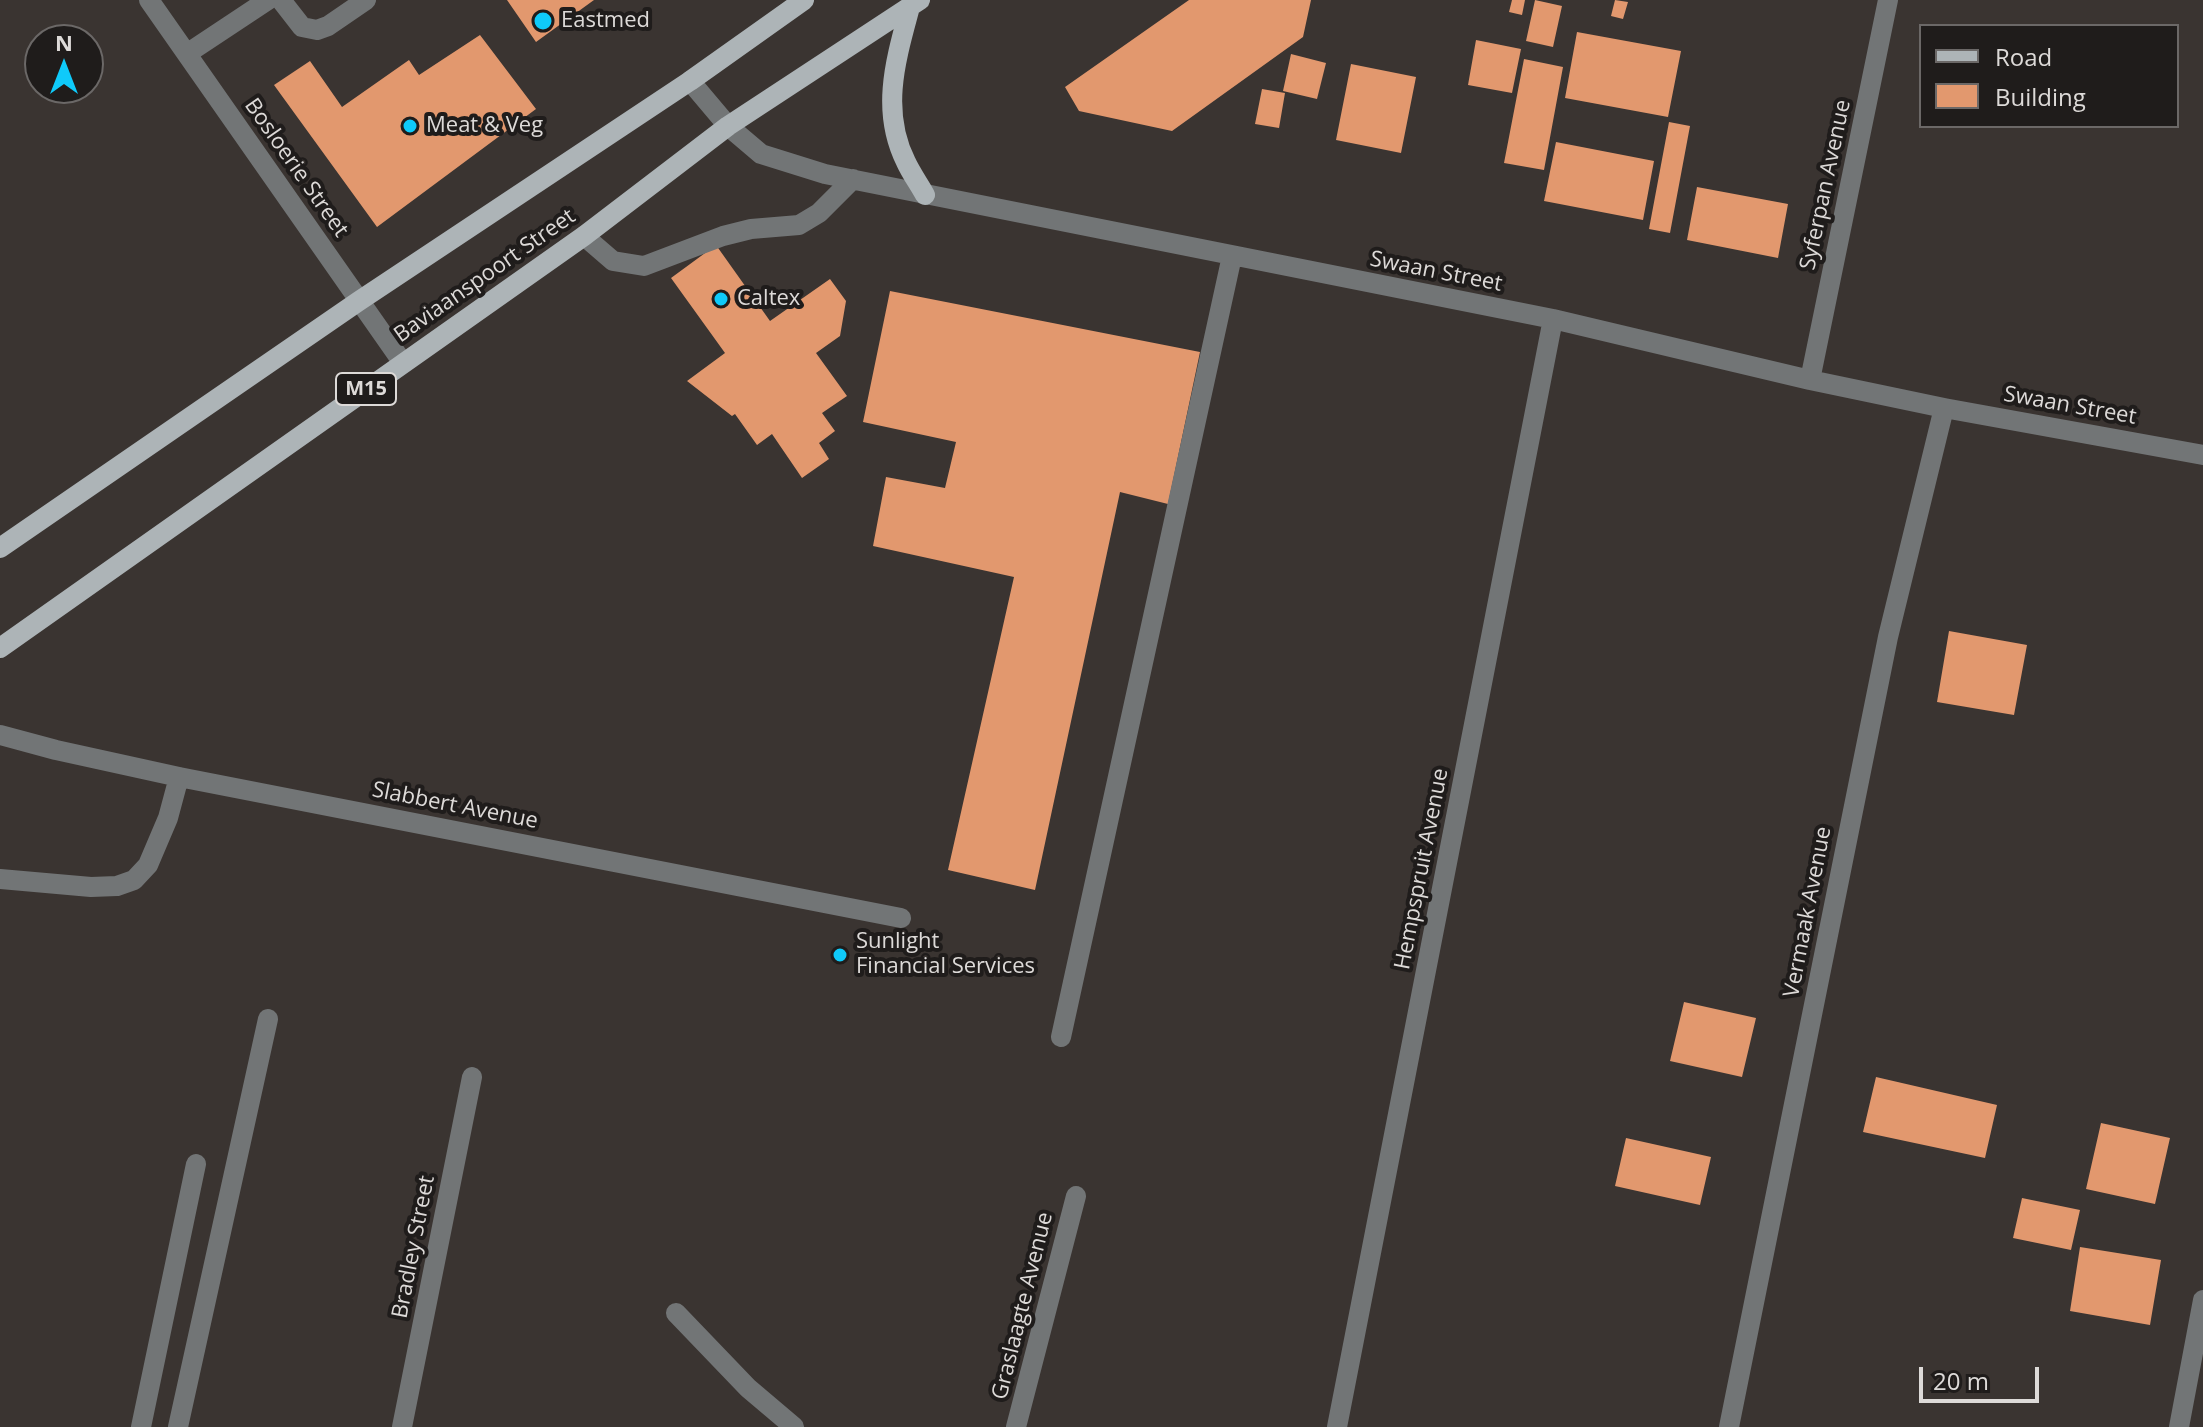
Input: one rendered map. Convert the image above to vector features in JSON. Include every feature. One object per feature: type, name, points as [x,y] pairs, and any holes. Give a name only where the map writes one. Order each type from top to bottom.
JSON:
[{"type":"main road","points":[[0,548],[359,301],[690,81],[804,0]]},
{"type":"main road","points":[[915,4],[892,81],[891,99],[898,144],[925,195]]},
{"type":"main road","name":"Baviaanspoort Street","points":[[0,648],[584,236],[728,126],[915,4]]},
{"type":"street","name":"Bosloerie Street","points":[[149,0],[403,363]]},
{"type":"street","points":[[188,53],[268,0]]},
{"type":"street","points":[[281,0],[302,27],[317,30],[366,0]]},
{"type":"street","name":"Syferpan Avenue","points":[[1810,380],[1888,0]]},
{"type":"street","name":"Swaan Street","points":[[690,81],[728,126],[761,154],[793,166],[1553,319],[1810,380],[1944,408],[2203,455]]},
{"type":"street","points":[[584,236],[613,261],[644,266],[723,236],[751,229],[799,225],[819,213],[853,179]]},
{"type":"street","points":[[1061,1037],[1232,256]]},
{"type":"street","name":"Hempspruit Avenue","points":[[1337,1427],[1553,319]]},
{"type":"street","name":"Vermaak Avenue","points":[[1729,1427],[1888,637],[1944,408]]},
{"type":"street","name":"Slabbert Avenue","points":[[0,735],[179,777],[901,918]]},
{"type":"street","points":[[0,879],[91,887],[117,886],[134,880],[148,865],[168,818],[179,777]]},
{"type":"street","points":[[178,1427],[268,1019]]},
{"type":"street","name":"Bradley Street","points":[[402,1427],[472,1077]]},
{"type":"street","points":[[141,1427],[196,1164]]},
{"type":"street","name":"Graslaagte Avenue","points":[[1016,1427],[1076,1196]]},
{"type":"street","points":[[2179,1427],[2203,1300]]},
{"type":"street","points":[[676,1313],[748,1388],[794,1427]]},
{"type":"building","name":"Eastmed","points":[[507,0],[594,0],[536,42]]},
{"type":"building","points":[[1189,0],[1311,0],[1303,37],[1172,131],[1079,111],[1065,87]]},
{"type":"building","points":[[1512,0],[1525,0],[1522,15],[1509,12]]},
{"type":"building","points":[[1535,0],[1562,6],[1553,47],[1526,41]]},
{"type":"building","points":[[1615,0],[1628,2],[1623,19],[1611,16]]},
{"type":"building","points":[[1577,32],[1681,51],[1668,117],[1565,98]]},
{"type":"building","points":[[480,35],[536,109],[377,227],[274,85],[310,61],[342,107],[409,60],[419,75]]},
{"type":"building","points":[[1476,40],[1521,49],[1512,93],[1468,85]]},
{"type":"building","points":[[1291,54],[1326,63],[1317,99],[1283,91]]},
{"type":"building","points":[[1524,59],[1563,67],[1544,170],[1504,163]]},
{"type":"building","points":[[1351,64],[1416,77],[1401,153],[1336,140]]},
{"type":"building","points":[[1262,89],[1285,93],[1279,128],[1255,124]]},
{"type":"building","points":[[1669,122],[1690,126],[1670,233],[1649,229]]},
{"type":"building","points":[[1556,142],[1654,161],[1643,220],[1544,201]]},
{"type":"building","points":[[1697,187],[1788,204],[1778,258],[1687,240]]},
{"type":"building","points":[[716,245],[770,321],[830,279],[846,301],[840,336],[816,353],[847,396],[822,413],[835,431],[819,443],[829,459],[802,478],[772,434],[757,445],[735,414],[732,416],[687,381],[725,353],[671,278]]},
{"type":"building","points":[[890,291],[1200,352],[1168,504],[1120,492],[1035,890],[948,870],[1014,577],[873,546],[886,477],[945,488],[956,442],[863,422]]},
{"type":"building","points":[[1949,631],[2027,645],[2014,715],[1937,702]]},
{"type":"building","points":[[1684,1002],[1756,1018],[1742,1077],[1670,1061]]},
{"type":"building","points":[[1876,1077],[1997,1105],[1985,1158],[1863,1132]]},
{"type":"building","points":[[2101,1123],[2170,1138],[2155,1204],[2086,1189]]},
{"type":"building","points":[[1626,1138],[1711,1157],[1700,1205],[1615,1186]]},
{"type":"building","points":[[2022,1198],[2080,1210],[2071,1250],[2013,1238]]},
{"type":"building","points":[[2080,1247],[2161,1260],[2150,1325],[2070,1311]]},
{"type":"place","name":"Eastmed","points":[[543,21]]},
{"type":"place","name":"Meat & Veg","points":[[410,126]]},
{"type":"place","name":"Caltex","points":[[721,299]]},
{"type":"place","name":"Sunlight Financial Services","points":[[840,955]]}]
